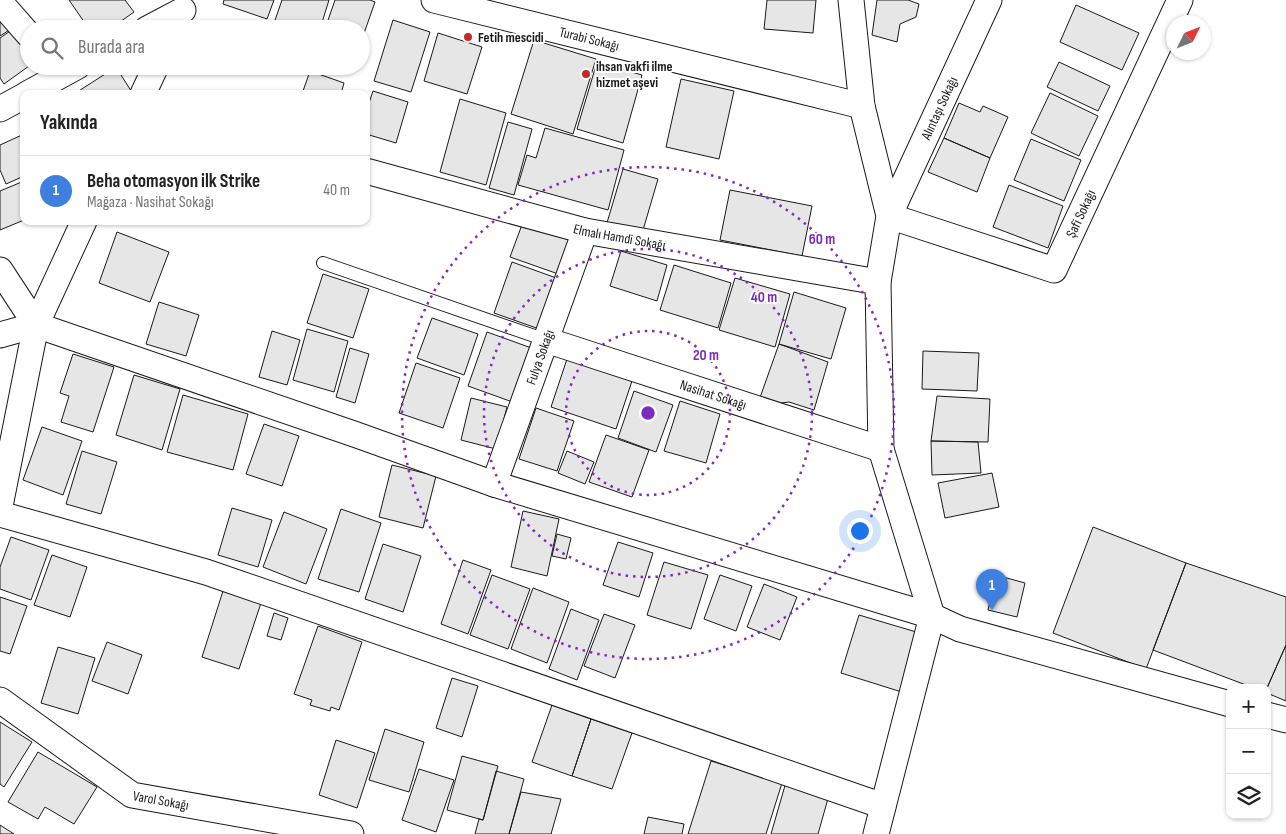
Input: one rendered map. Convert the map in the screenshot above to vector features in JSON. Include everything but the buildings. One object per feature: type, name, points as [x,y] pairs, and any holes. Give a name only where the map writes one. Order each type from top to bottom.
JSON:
[{"type":"street","name":"Turabi Sokağı","points":[[434,0],[862,106]]},
{"type":"street","points":[[851,0],[862,106],[888,216],[878,282],[881,450],[932,616],[876,834]]},
{"type":"street","name":"Alıntaşı Sokağı","points":[[888,216],[989,0]]},
{"type":"street","name":"Şafi Sokağı","points":[[888,216],[1054,270],[1180,0]]},
{"type":"street","points":[[0,2],[20,25]]},
{"type":"street","points":[[166,20],[181,13]]},
{"type":"street","points":[[33,90],[56,75]]},
{"type":"street","points":[[145,90],[152,75]]},
{"type":"street","points":[[0,109],[20,98]]},
{"type":"street","name":"Elmalı Hamdi Sokağı","points":[[370,172],[585,231],[878,282]]},
{"type":"street","points":[[0,506],[36,325],[82,225]]},
{"type":"street","name":"Fulya Sokağı","points":[[494,484],[585,231]]},
{"type":"street","points":[[0,270],[36,325]]},
{"type":"street","points":[[0,335],[36,325],[494,484],[932,616],[960,630],[1226,703]]},
{"type":"street","name":"Nasihat Sokağı","points":[[546,340],[881,450]]},
{"type":"street","points":[[0,514],[206,572],[884,806]]},
{"type":"street","name":"Varol Sokağı","points":[[0,700],[132,795],[351,834]]},
{"type":"street","points":[[1271,715],[1286,720]]},
{"type":"lane","points":[[323,263],[546,340]]},
{"type":"place","name":"Fetih mescidi","points":[[468,37]]},
{"type":"place","name":"ihsan vakfi ilme hizmet aşevi","points":[[586,74]]},
{"type":"place","name":"Beha otomasyon ilk Strike","points":[[992,610]]}]
